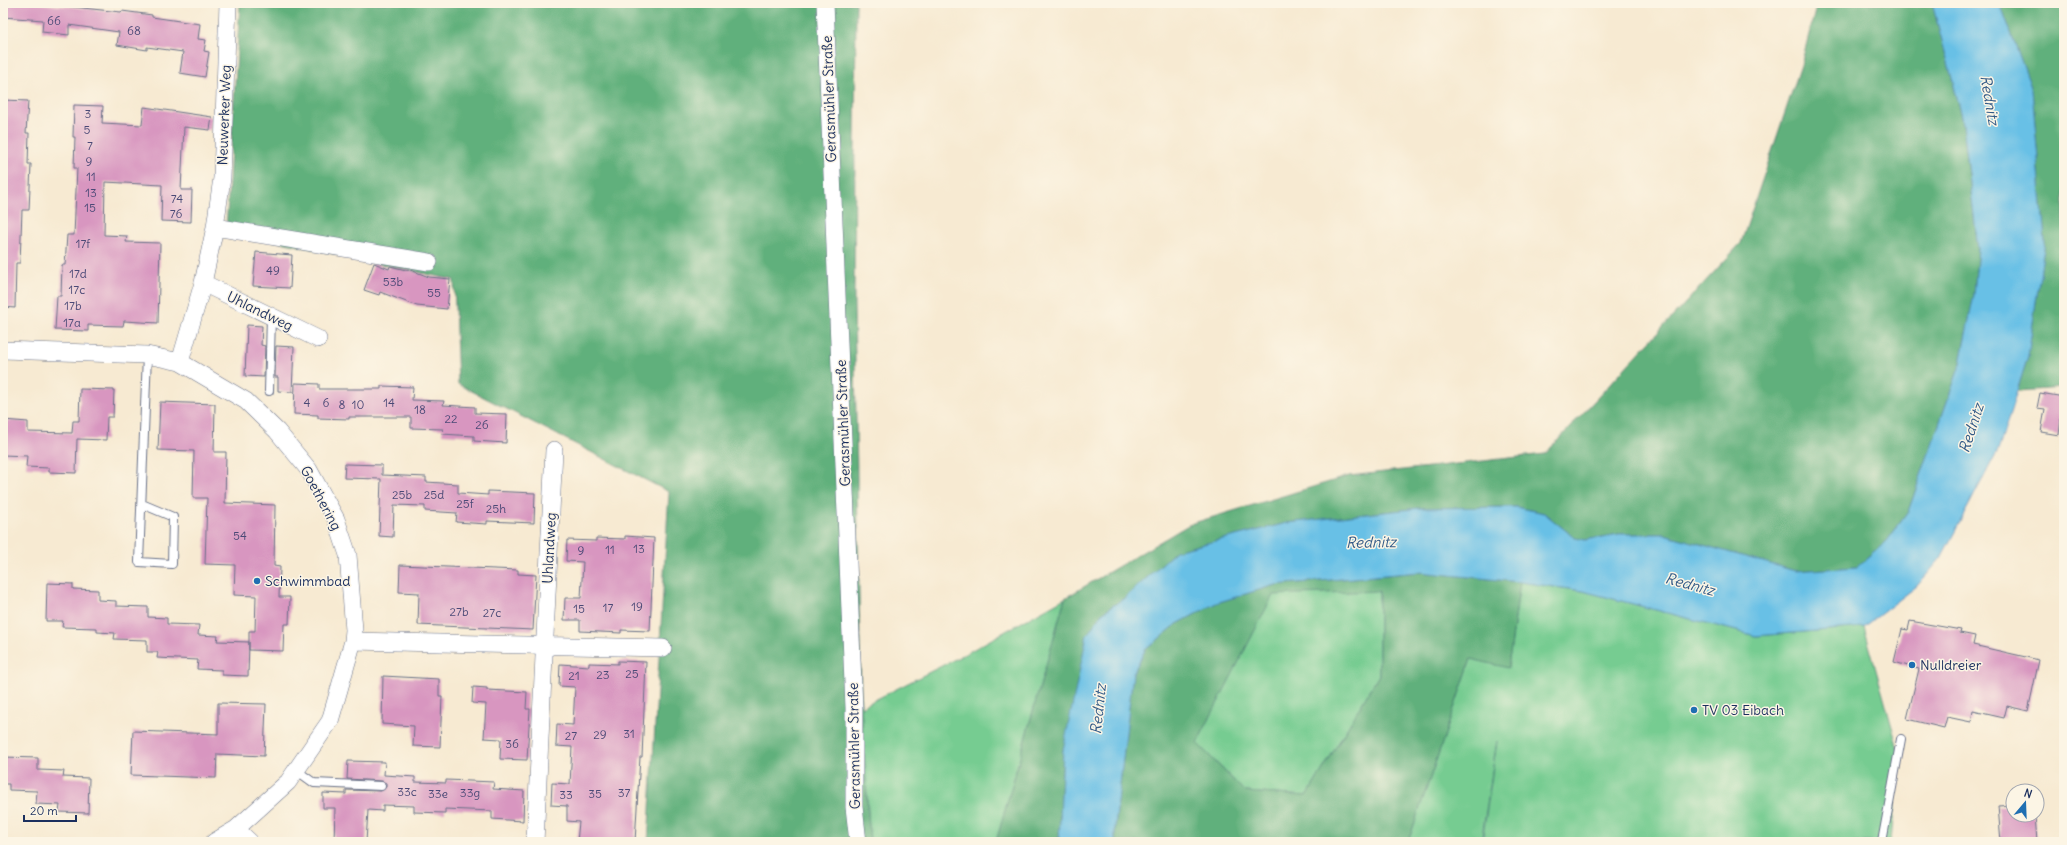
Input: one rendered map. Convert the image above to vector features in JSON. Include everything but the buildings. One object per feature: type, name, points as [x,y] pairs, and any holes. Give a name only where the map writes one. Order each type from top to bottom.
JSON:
[{"type":"street","name":"Neuwerker Weg","points":[[180,362],[203,283],[215,227],[222,178],[228,3]]},
{"type":"street","name":"Gerasmühler Straße","points":[[825,3],[854,708],[854,807],[858,842]]},
{"type":"street","points":[[215,227],[429,262]]},
{"type":"street","name":"Uhlandweg","points":[[203,283],[318,339]]},
{"type":"street","name":"Goethering","points":[[3,350],[147,355],[180,362],[246,401],[277,431],[309,470],[336,519],[348,556],[353,641],[330,721],[288,782],[236,828],[214,842]]},
{"type":"street","name":"Uhlandweg","points":[[535,842],[554,450]]},
{"type":"street","points":[[353,641],[663,648]]},
{"type":"street","points":[[236,828],[250,842]]},
{"type":"lane","points":[[268,391],[271,317]]},
{"type":"lane","points":[[142,504],[173,517],[172,564],[139,562],[147,355]]},
{"type":"lane","points":[[1882,842],[1901,739]]},
{"type":"lane","points":[[296,770],[314,783],[381,786]]},
{"type":"green space","points":[[240,3],[856,3],[854,302],[861,707],[870,842],[648,842],[669,492],[458,384],[454,280],[226,230]]},
{"type":"green space","points":[[1817,3],[1932,3],[1962,116],[1978,249],[1974,295],[1959,368],[1908,512],[1887,541],[1857,567],[1795,571],[1664,534],[1619,534],[1585,540],[1575,538],[1544,513],[1516,507],[1420,508],[1287,523],[1176,551],[1126,597],[1102,613],[1063,750],[1059,842],[996,842],[1065,598],[1190,524],[1349,476],[1545,454],[1741,243],[1801,65]]},
{"type":"green space","points":[[2000,3],[2064,3],[2064,388],[2017,391],[2028,356],[2045,241],[2032,90]]},
{"type":"green space","points":[[1419,572],[1520,582],[1508,668],[1471,659],[1408,842],[1115,842],[1115,827],[1133,673],[1145,650],[1177,624],[1216,603],[1275,585]],"holes":[[[1379,591],[1379,675],[1307,796],[1245,792],[1197,743],[1273,595]]]},
{"type":"green space","name":"TV 03 Eibach","points":[[1520,582],[1583,591],[1756,636],[1864,627],[1899,752],[1891,842],[1482,842],[1497,741],[1481,842],[1408,842],[1471,659],[1508,667]]},
{"type":"green space","points":[[1379,590],[1379,675],[1307,796],[1245,792],[1197,743],[1273,594]]},
{"type":"green space","points":[[1065,598],[996,842],[870,842],[861,707],[965,654]]},
{"type":"water","name":"Rednitz","points":[[1932,3],[2000,3],[2032,90],[2045,241],[2028,356],[1999,448],[1941,558],[1917,586],[1864,627],[1756,636],[1583,591],[1520,582],[1419,572],[1275,585],[1216,603],[1177,624],[1145,650],[1133,673],[1115,827],[1115,842],[1059,842],[1063,750],[1087,635],[1102,613],[1126,597],[1176,551],[1287,523],[1420,508],[1516,507],[1544,513],[1575,538],[1585,540],[1619,534],[1664,534],[1795,571],[1857,567],[1887,541],[1908,512],[1959,368],[1974,295],[1978,249],[1962,116]]},
{"type":"place","name":"Schwimmbad","points":[[257,581]]},
{"type":"place","name":"Nulldreier","points":[[1912,665]]},
{"type":"place","name":"TV 03 Eibach","points":[[1694,710]]}]
